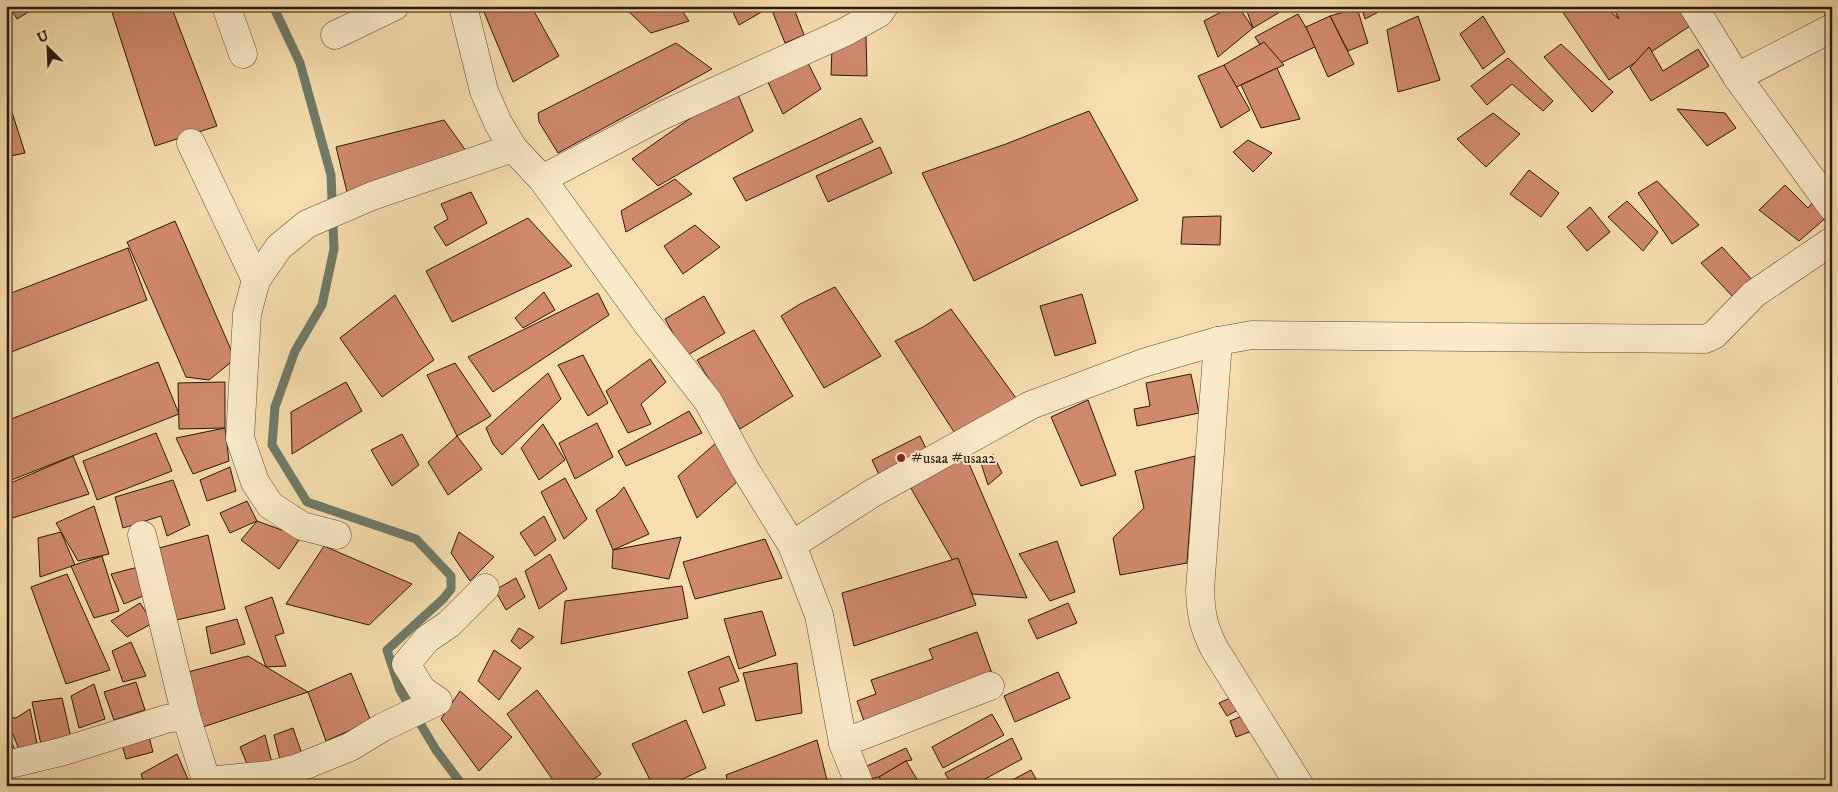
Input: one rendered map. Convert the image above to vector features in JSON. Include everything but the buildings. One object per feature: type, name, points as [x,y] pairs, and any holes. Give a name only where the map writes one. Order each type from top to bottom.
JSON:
[{"type":"street","points":[[226,6],[243,54]]},
{"type":"street","points":[[335,35],[395,6]]},
{"type":"street","points":[[463,6],[484,91],[498,123],[513,148],[542,179],[646,322],[708,401],[745,469],[792,544],[819,615],[843,743],[860,786]]},
{"type":"street","points":[[542,179],[661,116],[845,32],[879,13],[884,6]]},
{"type":"street","points":[[1693,6],[1737,77],[1832,207]]},
{"type":"street","points":[[1737,77],[1832,28]]},
{"type":"street","points":[[190,143],[256,280]]},
{"type":"street","points":[[337,535],[302,526],[270,505],[255,482],[240,438],[246,358],[246,314],[256,280],[279,247],[308,224],[372,196],[513,148]]},
{"type":"street","points":[[792,544],[872,494],[1031,405],[1143,363],[1218,341],[1252,335],[1705,339],[1714,335],[1754,294],[1832,241]]},
{"type":"street","points":[[1218,341],[1200,590],[1201,614],[1206,632],[1214,648],[1300,786]]},
{"type":"street","points":[[142,535],[186,716],[207,783],[271,780],[350,747],[383,727],[438,701],[422,690],[406,664],[427,639],[449,624],[485,588]]},
{"type":"street","points":[[843,743],[990,686]]},
{"type":"street","points":[[6,765],[61,752],[166,719],[186,716]]},
{"type":"waterway","points":[[273,6],[300,63],[331,175],[334,249],[322,305],[295,351],[275,407],[272,445],[307,502],[416,539],[451,576],[451,589],[443,599],[387,650],[400,690],[436,750],[463,786]]},
{"type":"place","name":"#usaa #usaa2","points":[[901,458]]}]
